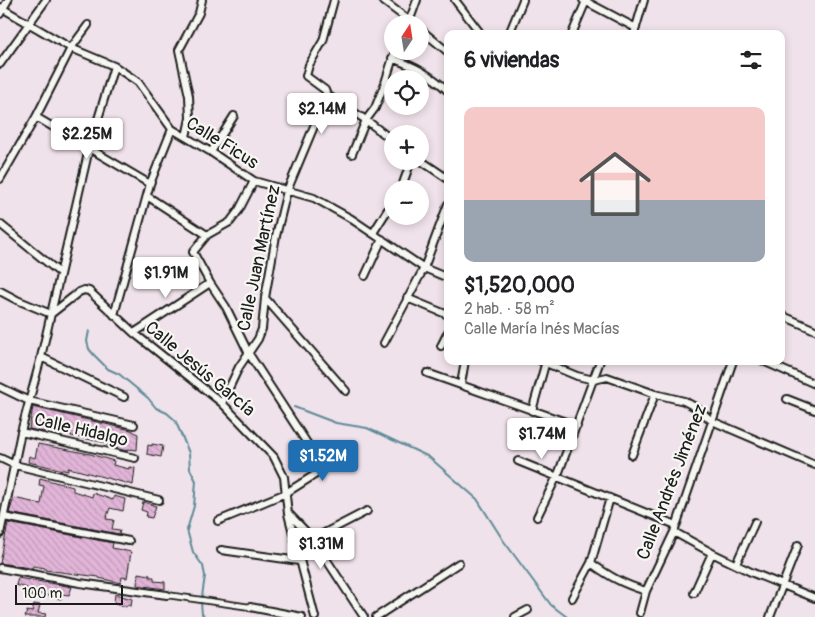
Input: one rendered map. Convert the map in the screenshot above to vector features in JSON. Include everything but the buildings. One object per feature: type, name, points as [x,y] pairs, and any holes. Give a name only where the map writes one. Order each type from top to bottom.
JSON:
[{"type":"street","points":[[1,10],[8,0]]},
{"type":"street","points":[[0,64],[46,0]]},
{"type":"street","points":[[186,137],[190,118],[189,96],[179,50],[200,13],[202,0]]},
{"type":"street","points":[[334,0],[323,41],[309,65],[306,76],[325,90],[327,95],[384,134]]},
{"type":"street","points":[[382,0],[401,15]]},
{"type":"street","points":[[413,15],[417,0]]},
{"type":"street","points":[[455,0],[478,30]]},
{"type":"street","points":[[511,30],[523,0]]},
{"type":"street","points":[[635,30],[644,0]]},
{"type":"street","points":[[573,30],[584,1],[633,30]]},
{"type":"street","name":"Calle Ficus","points":[[1,10],[71,48],[114,66],[138,82],[172,129],[254,181],[314,198],[350,218],[424,268],[444,276]]},
{"type":"street","points":[[0,178],[36,117],[71,48],[88,25]]},
{"type":"street","points":[[429,36],[444,49]]},
{"type":"street","points":[[352,154],[366,120],[374,108],[385,83],[392,60]]},
{"type":"street","points":[[403,60],[435,79],[444,87]]},
{"type":"street","points":[[0,534],[21,432],[41,357],[89,149],[114,66]]},
{"type":"street","name":"Calle Juan Martínez","points":[[222,403],[262,329],[265,298],[276,236],[287,191],[327,95]]},
{"type":"street","points":[[211,152],[234,116]]},
{"type":"street","points":[[36,117],[150,184]]},
{"type":"street","points":[[114,315],[150,184],[172,129]]},
{"type":"street","points":[[429,166],[444,176]]},
{"type":"street","points":[[218,520],[286,493],[316,474],[321,462],[249,354],[226,307],[193,252],[207,235],[230,222],[239,210],[254,181]]},
{"type":"street","points":[[147,196],[207,235]]},
{"type":"street","points":[[384,343],[424,268],[444,215]]},
{"type":"street","points":[[373,233],[384,216]]},
{"type":"street","points":[[0,224],[60,274]]},
{"type":"street","points":[[365,276],[382,240]]},
{"type":"street","points":[[134,333],[210,283]]},
{"type":"street","points":[[0,291],[51,314]]},
{"type":"street","name":"Calle Jesús García","points":[[51,314],[79,292],[89,291],[134,333],[222,403],[274,457],[284,477],[288,514],[315,617]]},
{"type":"street","points":[[265,298],[346,392]]},
{"type":"street","points":[[407,298],[444,313]]},
{"type":"street","points":[[785,317],[815,330]]},
{"type":"street","points":[[441,346],[444,340]]},
{"type":"street","points":[[41,357],[124,397]]},
{"type":"street","points":[[461,384],[464,365]]},
{"type":"street","points":[[532,410],[544,365]]},
{"type":"street","points":[[552,365],[577,376],[594,380],[606,377],[655,394],[684,401],[697,408],[712,421],[815,465]]},
{"type":"street","points":[[537,516],[556,478],[599,365]]},
{"type":"street","name":"Calle Andrés Jiménez","points":[[640,614],[646,591],[675,528],[732,365]]},
{"type":"street","points":[[772,365],[815,384]]},
{"type":"street","points":[[427,373],[577,426]]},
{"type":"street","points":[[0,387],[29,401],[134,425]]},
{"type":"street","points":[[632,454],[655,394]]},
{"type":"street","points":[[787,399],[815,410]]},
{"type":"street","name":"Calle Hidalgo","points":[[21,432],[135,458]]},
{"type":"street","points":[[0,458],[14,465],[159,500]]},
{"type":"street","points":[[518,461],[556,478],[610,498],[675,528],[712,553],[815,598]]},
{"type":"street","points":[[572,598],[591,562],[610,498]]},
{"type":"street","points":[[313,539],[367,511]]},
{"type":"street","points":[[288,514],[313,539],[364,617]]},
{"type":"street","points":[[4,517],[129,541]]},
{"type":"street","points":[[736,564],[755,522]]},
{"type":"street","points":[[770,617],[798,545]]},
{"type":"street","points":[[221,550],[299,561]]},
{"type":"street","points":[[694,593],[712,553]]},
{"type":"street","points":[[591,562],[609,576],[625,585],[646,591]]},
{"type":"street","points":[[376,617],[459,563]]},
{"type":"street","points":[[0,568],[80,583],[250,607],[302,617]]},
{"type":"street","points":[[515,617],[528,610]]},
{"type":"waterway","points":[[89,331],[87,341],[89,349],[108,369],[119,374],[148,398],[156,408],[167,413],[175,420],[189,453],[190,469],[196,481],[194,506],[187,530],[193,552],[203,566],[205,576],[201,603],[202,614],[205,617]]},
{"type":"waterway","points":[[294,407],[336,423],[367,428],[429,457],[477,499],[503,540],[551,605],[567,617]]}]
